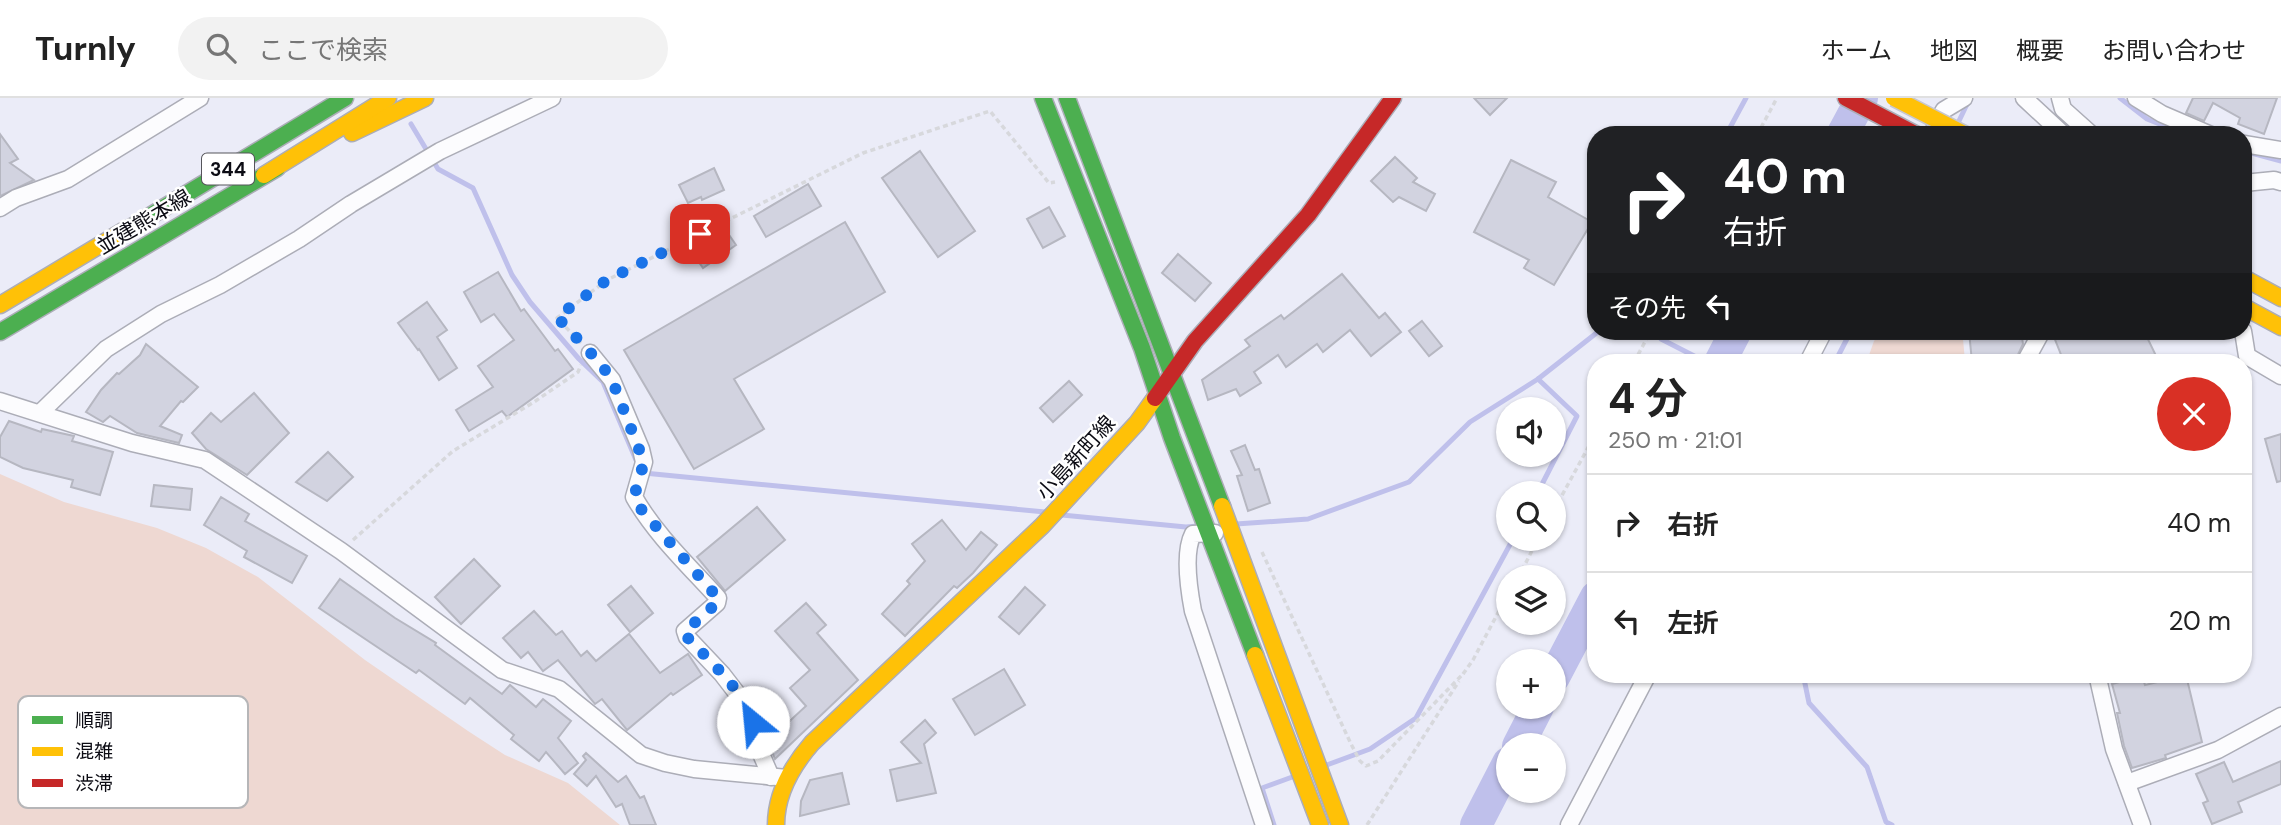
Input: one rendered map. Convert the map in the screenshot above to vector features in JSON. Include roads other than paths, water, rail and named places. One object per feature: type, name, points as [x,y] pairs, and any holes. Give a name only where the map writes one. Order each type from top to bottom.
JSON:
[{"type":"main road","name":"並建熊本線","points":[[0,305],[112,239],[319,98]]},
{"type":"main road","name":"344","points":[[112,239],[345,98]]},
{"type":"main road","name":"344","points":[[264,175],[388,98]]},
{"type":"main road","name":"並建熊本線","points":[[0,332],[264,175],[425,98]]},
{"type":"main road","points":[[1043,98],[1142,348],[1156,395],[1320,825]]},
{"type":"main road","points":[[1067,98],[1173,373],[1340,825]]},
{"type":"main road","name":"小島新町線","points":[[776,825],[779,778],[812,743],[1042,526],[1137,423],[1195,341],[1308,215],[1393,98]]},
{"type":"main road","points":[[1846,98],[1900,126]]},
{"type":"main road","points":[[1894,98],[1948,126]]},
{"type":"main road","points":[[2252,282],[2281,298]]},
{"type":"main road","points":[[2252,311],[2281,327]]},
{"type":"street","points":[[0,208],[16,198],[68,179],[200,98]]},
{"type":"street","points":[[40,413],[106,349],[160,314],[220,285],[288,246],[351,204],[440,151],[552,98]]},
{"type":"street","points":[[2024,98],[2054,126]]},
{"type":"street","points":[[2060,98],[2063,109],[2082,126]]},
{"type":"street","points":[[2136,98],[2162,114],[2190,126]]},
{"type":"street","points":[[1935,126],[1944,110],[1960,99]]},
{"type":"street","points":[[2252,145],[2281,150]]},
{"type":"street","points":[[2252,182],[2281,182]]},
{"type":"street","points":[[590,353],[612,380],[641,449],[644,462],[634,497],[670,545],[718,598],[717,603],[685,631],[687,637],[722,674],[749,709],[759,748],[779,778]]},
{"type":"street","points":[[2252,359],[2281,376]]},
{"type":"street","points":[[0,401],[132,443],[205,460],[341,551],[502,670],[559,689],[641,755],[694,769],[779,778]]},
{"type":"street","points":[[1232,533],[1193,534],[1189,541],[1188,587],[1193,611],[1264,825]]},
{"type":"street","points":[[1569,825],[1643,683]]},
{"type":"street","points":[[2099,683],[2114,749],[2142,825]]},
{"type":"street","points":[[2127,783],[2218,750],[2281,716]]},
{"type":"waterway","points":[[1731,126],[1746,98]]},
{"type":"waterway","points":[[1847,126],[1862,98]]},
{"type":"waterway","points":[[2120,98],[2147,119],[2164,126]]},
{"type":"waterway","points":[[1958,123],[1969,100]]},
{"type":"waterway","points":[[411,124],[438,169],[473,188],[512,275],[530,302],[579,359],[603,382],[636,460]]},
{"type":"waterway","points":[[2252,153],[2281,161]]},
{"type":"waterway","points":[[1236,524],[1308,519],[1409,482],[1470,422],[1538,379],[1588,340]]},
{"type":"waterway","points":[[1663,340],[1690,354]]},
{"type":"waterway","points":[[1724,354],[1731,340]]},
{"type":"waterway","points":[[1839,354],[1846,340]]},
{"type":"waterway","points":[[1538,379],[1577,416],[1544,481]]},
{"type":"waterway","points":[[644,473],[1045,512]]},
{"type":"waterway","points":[[1062,515],[1198,526]]},
{"type":"waterway","points":[[1324,766],[1370,749],[1416,718],[1506,551]]},
{"type":"waterway","points":[[1566,654],[1587,614]]},
{"type":"waterway","points":[[1805,683],[1809,703],[1867,767],[1886,822],[1892,825]]},
{"type":"waterway","points":[[1525,733],[1532,719]]},
{"type":"waterway","points":[[1274,825],[1262,788],[1295,776]]},
{"type":"waterway","points":[[1476,825],[1496,786]]}]
